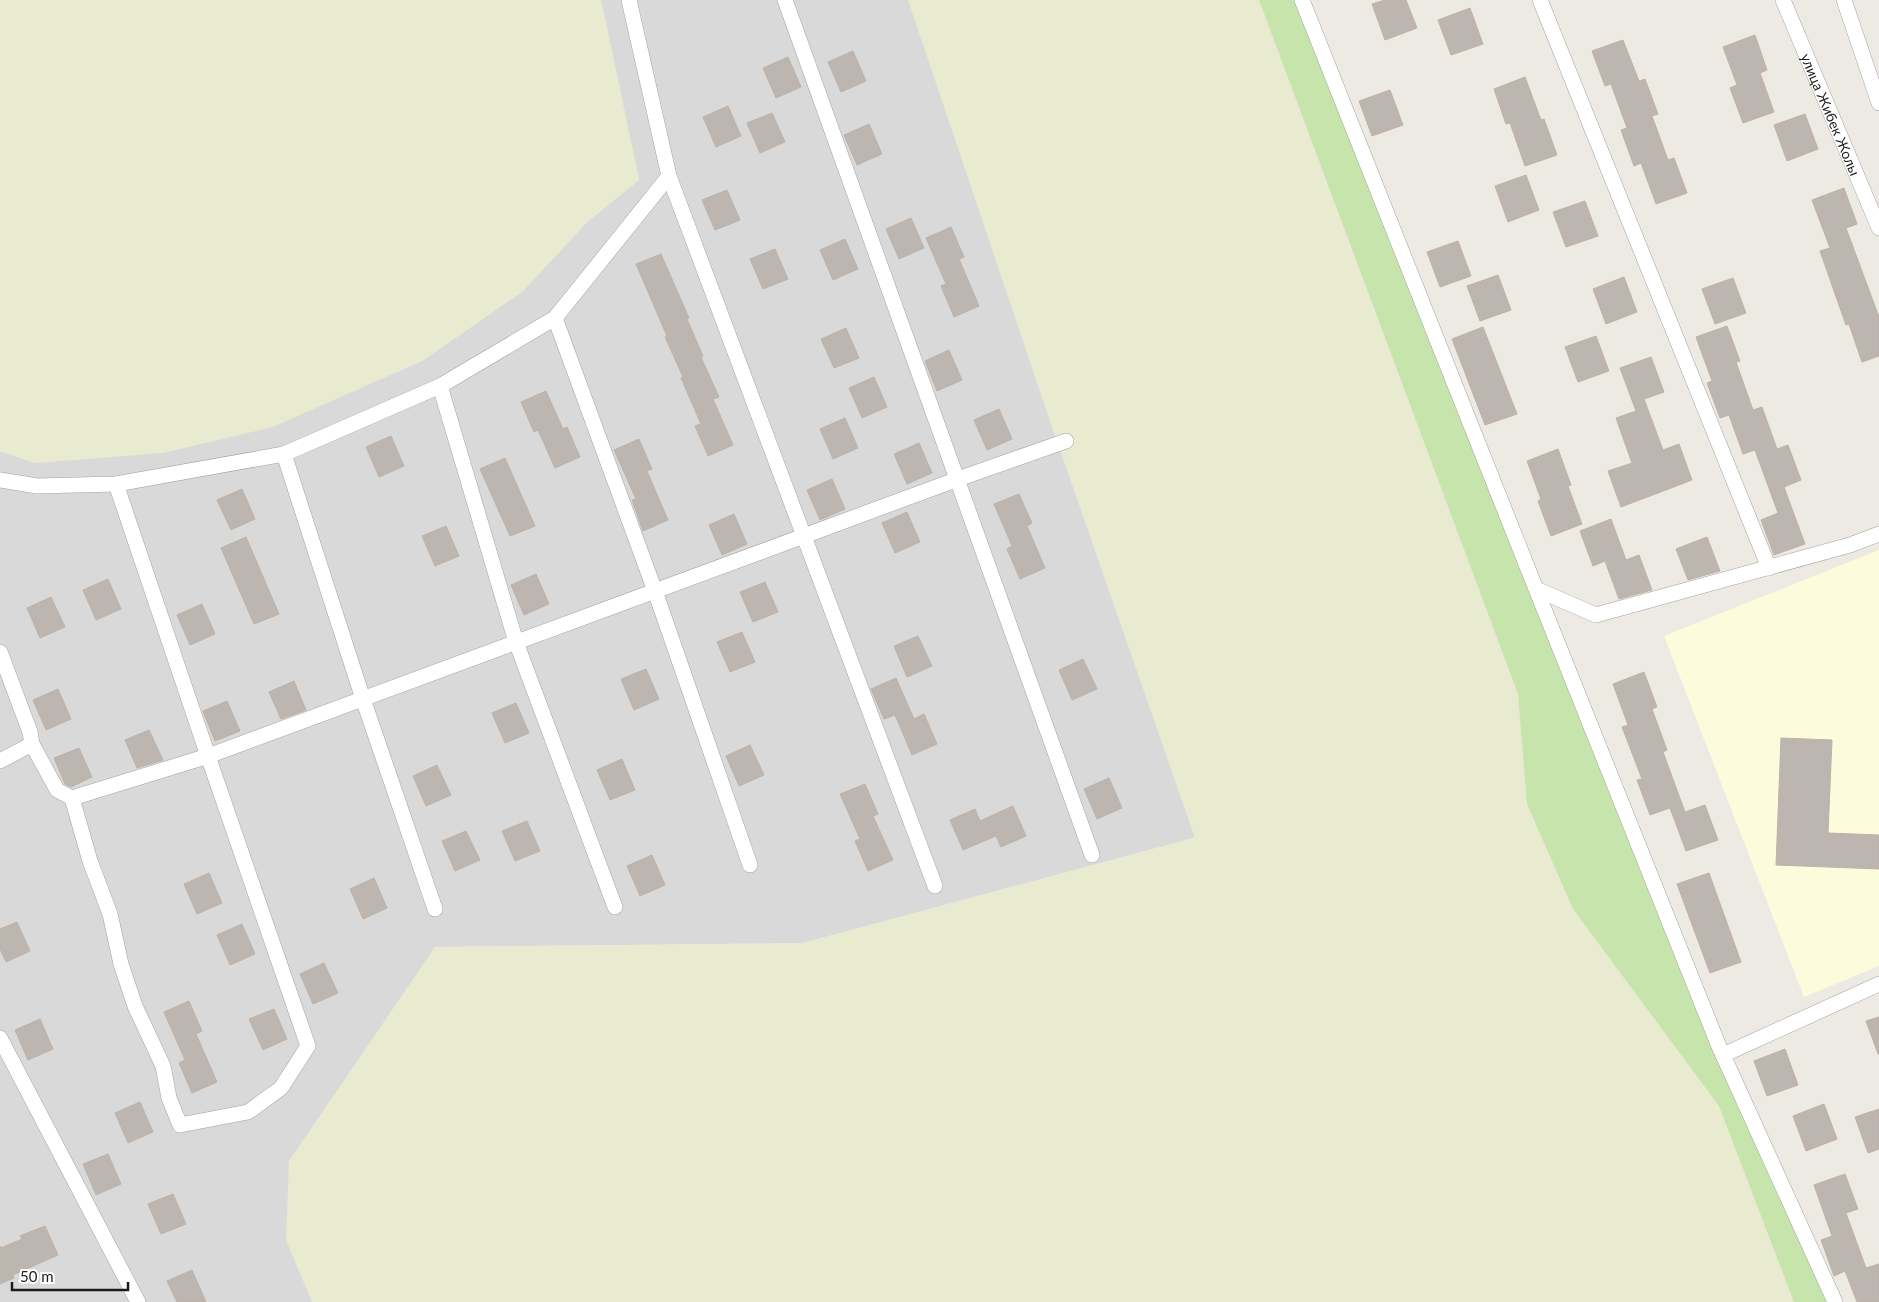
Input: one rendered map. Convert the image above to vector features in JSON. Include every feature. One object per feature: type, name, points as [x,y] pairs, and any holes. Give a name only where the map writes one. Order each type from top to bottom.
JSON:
[{"type":"street","points":[[629,0],[669,176],[935,886]]},
{"type":"street","points":[[785,0],[1092,854]]},
{"type":"street","points":[[1302,0],[1723,1055],[1835,1302]]},
{"type":"street","points":[[1540,0],[1768,568]]},
{"type":"street","name":"улица Жибек Жолы","points":[[1783,0],[1879,228]]},
{"type":"street","points":[[1844,0],[1879,103]]},
{"type":"street","points":[[0,480],[36,486],[116,484],[284,454],[440,386],[555,318],[669,176]]},
{"type":"street","points":[[555,318],[656,591],[750,865]]},
{"type":"street","points":[[440,386],[516,642],[615,907]]},
{"type":"street","points":[[0,652],[30,732],[32,744],[57,790],[72,798],[208,756],[958,479],[1066,441]]},
{"type":"street","points":[[284,454],[363,699],[435,910]]},
{"type":"street","points":[[72,798],[90,861],[110,914],[121,964],[135,1006],[163,1066],[169,1098],[180,1125],[248,1112],[281,1088],[308,1046],[116,484]]},
{"type":"street","points":[[1536,589],[1596,614],[1850,545],[1879,534]]},
{"type":"street","points":[[0,761],[32,744]]},
{"type":"street","points":[[1723,1055],[1879,984]]},
{"type":"street","points":[[0,1038],[138,1302]]},
{"type":"shaded area","points":[[0,0],[601,0],[639,180],[587,222],[523,291],[422,361],[273,427],[163,453],[35,463],[0,451]]},
{"type":"shaded area","points":[[601,0],[956,0],[1219,831],[803,943],[435,947],[339,1302],[0,1302],[0,451],[35,463],[422,361],[523,291],[587,222],[639,180]]},
{"type":"shaded area","points":[[908,0],[1259,0],[1518,694],[1527,804],[1573,909],[1719,1106],[1794,1302],[312,1302],[286,1240],[289,1161],[435,947],[803,943],[1195,838],[1052,427]]},
{"type":"shaded area","points":[[1879,550],[1879,966],[1804,997],[1664,636]]},
{"type":"green space","points":[[1259,0],[1299,0],[1829,1302],[1794,1302],[1719,1106],[1573,909],[1527,804],[1518,694]]},
{"type":"building","points":[[1385,0],[1406,0],[1417,28],[1385,40],[1372,4]]},
{"type":"building","points":[[1470,8],[1483,44],[1451,55],[1438,20]]},
{"type":"building","points":[[1755,35],[1767,70],[1760,73],[1774,112],[1743,123],[1730,88],[1737,85],[1723,47]]},
{"type":"building","points":[[1623,40],[1639,81],[1645,79],[1658,114],[1652,116],[1668,160],[1674,158],[1687,193],[1656,204],[1641,163],[1634,166],[1621,130],[1627,128],[1611,84],[1605,86],[1592,51]]},
{"type":"building","points":[[853,51],[866,81],[841,92],[828,62]]},
{"type":"building","points":[[788,57],[801,87],[776,98],[763,68]]},
{"type":"building","points":[[1525,77],[1541,120],[1544,119],[1557,155],[1525,166],[1510,123],[1506,124],[1494,89]]},
{"type":"building","points":[[1390,90],[1403,125],[1372,136],[1359,101]]},
{"type":"building","points":[[728,106],[741,136],[716,147],[703,117]]},
{"type":"building","points":[[772,113],[785,142],[760,153],[747,123]]},
{"type":"building","points":[[1805,114],[1818,149],[1787,161],[1774,125]]},
{"type":"building","points":[[869,124],[882,154],[857,165],[844,135]]},
{"type":"building","points":[[1526,175],[1539,210],[1508,222],[1495,186]]},
{"type":"building","points":[[1844,188],[1857,224],[1846,228],[1879,317],[1879,356],[1862,362],[1849,324],[1846,325],[1820,251],[1830,248],[1812,200]]},
{"type":"building","points":[[727,190],[740,220],[715,230],[702,200]]},
{"type":"building","points":[[1585,201],[1598,236],[1566,247],[1553,212]]},
{"type":"building","points":[[911,218],[924,248],[899,259],[886,229]]},
{"type":"building","points":[[951,227],[964,257],[959,259],[979,306],[954,317],[941,286],[946,284],[926,238]]},
{"type":"building","points":[[845,239],[858,269],[833,280],[820,250]]},
{"type":"building","points":[[1458,241],[1471,276],[1440,287],[1427,252]]},
{"type":"building","points":[[775,249],[788,279],[763,289],[750,259]]},
{"type":"building","points":[[661,254],[689,318],[687,319],[703,356],[701,357],[719,397],[713,399],[733,445],[708,456],[695,426],[701,424],[665,337],[667,336],[636,264]]},
{"type":"building","points":[[1498,275],[1511,310],[1480,321],[1467,286]]},
{"type":"building","points":[[1624,277],[1637,312],[1606,324],[1593,289]]},
{"type":"building","points":[[1733,278],[1746,313],[1715,324],[1702,289]]},
{"type":"building","points":[[1727,326],[1740,361],[1736,362],[1753,410],[1762,407],[1777,449],[1788,445],[1801,480],[1784,487],[1805,544],[1774,555],[1761,520],[1778,513],[1755,450],[1743,454],[1729,415],[1720,418],[1707,383],[1712,381],[1696,337]]},
{"type":"building","points":[[1483,327],[1517,414],[1485,425],[1452,339]]},
{"type":"building","points":[[846,328],[859,358],[834,368],[821,339]]},
{"type":"building","points":[[1596,336],[1609,371],[1578,382],[1565,347]]},
{"type":"building","points":[[949,350],[962,380],[937,391],[925,361]]},
{"type":"building","points":[[1651,357],[1664,392],[1644,399],[1663,450],[1679,444],[1692,480],[1621,507],[1608,471],[1632,463],[1616,418],[1636,411],[1620,368]]},
{"type":"building","points":[[874,377],[887,407],[862,418],[849,388]]},
{"type":"building","points":[[546,391],[563,429],[567,427],[580,457],[555,468],[538,430],[534,432],[521,402]]},
{"type":"building","points":[[999,409],[1012,439],[987,450],[974,420]]},
{"type":"building","points":[[845,418],[858,448],[833,459],[820,429]]},
{"type":"building","points":[[391,436],[404,466],[379,477],[366,447]]},
{"type":"building","points":[[639,439],[652,469],[647,471],[668,520],[643,531],[632,500],[636,499],[614,450]]},
{"type":"building","points":[[919,443],[932,473],[907,484],[894,454]]},
{"type":"building","points":[[1558,449],[1571,485],[1568,486],[1582,524],[1551,536],[1538,501],[1541,499],[1527,461]]},
{"type":"building","points":[[505,458],[535,526],[510,536],[480,469]]},
{"type":"building","points":[[832,479],[845,509],[820,520],[807,490]]},
{"type":"building","points":[[242,489],[255,519],[231,530],[217,500]]},
{"type":"building","points":[[1019,494],[1032,523],[1027,526],[1045,568],[1020,579],[1007,549],[1012,546],[994,504]]},
{"type":"building","points":[[907,512],[920,542],[895,553],[882,523]]},
{"type":"building","points":[[734,514],[747,544],[722,555],[709,525]]},
{"type":"building","points":[[1611,519],[1626,560],[1639,555],[1652,590],[1619,599],[1605,561],[1593,566],[1580,531]]},
{"type":"building","points":[[446,526],[459,556],[435,566],[422,536]]},
{"type":"building","points":[[246,537],[279,614],[254,624],[221,548]]},
{"type":"building","points":[[1707,537],[1720,571],[1688,580],[1676,549]]},
{"type":"building","points":[[536,574],[549,604],[524,615],[511,585]]},
{"type":"building","points":[[108,579],[121,609],[96,620],[83,590]]},
{"type":"building","points":[[765,582],[778,612],[753,622],[740,592]]},
{"type":"building","points":[[51,597],[65,627],[40,638],[27,608]]},
{"type":"building","points":[[202,604],[215,634],[190,645],[177,615]]},
{"type":"building","points":[[742,632],[755,662],[730,672],[717,642]]},
{"type":"building","points":[[918,636],[932,666],[907,677],[894,646]]},
{"type":"building","points":[[1083,659],[1097,689],[1072,700],[1059,670]]},
{"type":"building","points":[[646,669],[659,699],[634,710],[621,679]]},
{"type":"building","points":[[1644,672],[1657,707],[1652,709],[1667,750],[1663,752],[1685,812],[1705,805],[1718,840],[1686,851],[1670,808],[1650,815],[1637,780],[1642,779],[1622,727],[1628,725],[1613,684]]},
{"type":"building","points":[[896,678],[914,719],[924,714],[937,744],[912,755],[895,715],[884,719],[871,689]]},
{"type":"building","points":[[294,681],[306,710],[281,719],[269,692]]},
{"type":"building","points":[[58,689],[71,719],[46,730],[33,700]]},
{"type":"building","points":[[227,701],[240,731],[215,741],[203,711]]},
{"type":"building","points":[[516,703],[529,733],[505,743],[492,713]]},
{"type":"building","points":[[149,730],[163,760],[137,768],[125,740]]},
{"type":"building","points":[[1781,738],[1832,740],[1828,833],[1879,835],[1879,869],[1776,865]]},
{"type":"building","points":[[750,745],[764,775],[739,786],[726,756]]},
{"type":"building","points":[[79,748],[92,777],[71,787],[65,784],[54,758]]},
{"type":"building","points":[[622,759],[635,790],[610,800],[597,770]]},
{"type":"building","points":[[437,765],[451,795],[426,806],[413,776]]},
{"type":"building","points":[[1109,778],[1122,808],[1097,819],[1084,789]]},
{"type":"building","points":[[865,784],[878,814],[873,816],[893,860],[868,871],[855,841],[860,839],[840,794]]},
{"type":"building","points":[[1013,806],[1026,836],[1001,847],[996,836],[963,850],[950,820],[975,809],[980,821]]},
{"type":"building","points":[[527,821],[540,851],[515,861],[502,831]]},
{"type":"building","points":[[466,831],[480,860],[455,871],[442,841]]},
{"type":"building","points":[[652,855],[665,885],[640,896],[627,866]]},
{"type":"building","points":[[209,873],[222,903],[197,914],[184,884]]},
{"type":"building","points":[[1709,873],[1741,962],[1710,973],[1677,884]]},
{"type":"building","points":[[374,878],[387,908],[363,919],[350,889]]},
{"type":"building","points":[[17,922],[30,951],[6,962],[0,949],[0,929]]},
{"type":"building","points":[[242,924],[255,954],[230,965],[217,935]]},
{"type":"building","points":[[324,963],[338,993],[313,1004],[300,974]]},
{"type":"building","points":[[189,1001],[202,1031],[196,1034],[217,1082],[192,1093],[179,1063],[185,1060],[164,1012]]},
{"type":"building","points":[[274,1009],[287,1039],[263,1050],[249,1019]]},
{"type":"building","points":[[1879,1017],[1879,1054],[1878,1054],[1866,1021]]},
{"type":"building","points":[[40,1019],[53,1049],[28,1060],[15,1030]]},
{"type":"building","points":[[1785,1049],[1798,1085],[1767,1096],[1754,1061]]},
{"type":"building","points":[[140,1102],[153,1132],[128,1143],[115,1113]]},
{"type":"building","points":[[1824,1104],[1837,1139],[1806,1151],[1793,1116]]},
{"type":"building","points":[[1879,1109],[1879,1149],[1868,1153],[1855,1117]]},
{"type":"building","points":[[108,1154],[121,1184],[96,1195],[83,1164]]},
{"type":"building","points":[[1845,1174],[1858,1209],[1846,1213],[1866,1268],[1879,1264],[1879,1302],[1857,1302],[1845,1271],[1834,1276],[1821,1240],[1832,1236],[1814,1185]]},
{"type":"building","points":[[173,1194],[186,1224],[161,1234],[148,1204]]},
{"type":"building","points":[[45,1226],[58,1255],[13,1275],[14,1278],[0,1284],[0,1246],[1,1248],[22,1239],[20,1236]]},
{"type":"building","points":[[192,1270],[206,1302],[177,1302],[167,1281]]}]
